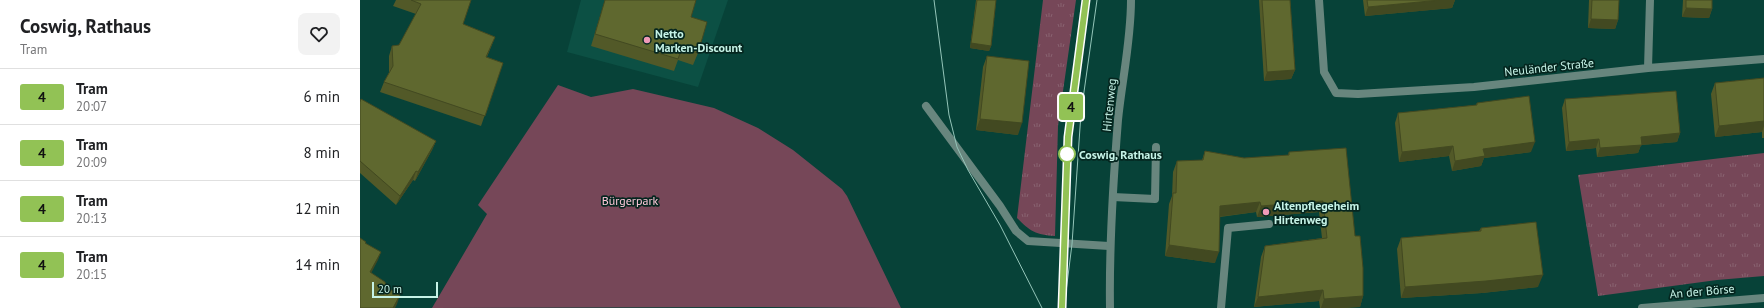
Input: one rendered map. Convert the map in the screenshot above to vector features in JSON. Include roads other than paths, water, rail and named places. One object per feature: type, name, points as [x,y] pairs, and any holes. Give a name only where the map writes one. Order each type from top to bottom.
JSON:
[{"type":"street","name":"Hirtenweg","points":[[1110,308],[1109,246],[1118,119],[1131,23],[1131,0]]},
{"type":"street","name":"Neuländer Straße","points":[[1319,0],[1324,72],[1336,93],[1358,94],[1474,87],[1648,68],[1764,59]]},
{"type":"street","points":[[1648,68],[1650,0]]},
{"type":"street","points":[[926,106],[1016,231],[1028,241],[1109,246]]},
{"type":"street","points":[[1113,197],[1155,199],[1156,147]]},
{"type":"street","points":[[1221,308],[1228,228],[1269,224]]},
{"type":"street","name":"An der Börse","points":[[1642,308],[1764,298]]},
{"type":"tram line","points":[[934,0],[949,115],[957,147],[968,170],[1000,225],[1042,308]]},
{"type":"tram line","points":[[1062,283],[1068,137],[1086,0]]},
{"type":"tram line","name":"4","points":[[1062,308],[1068,137],[1086,0]]},
{"type":"tram line","points":[[1064,308],[1072,244],[1081,113],[1097,0]]},
{"type":"place","name":"Netto Marken-Discount","points":[[647,40]]},
{"type":"place","name":"Coswig, Rathaus","points":[[1067,154]]},
{"type":"place","name":"Altenpflegeheim Hirtenweg","points":[[1266,212]]},
{"type":"park label","name":"Bürgerpark","points":[[630,200]]}]
